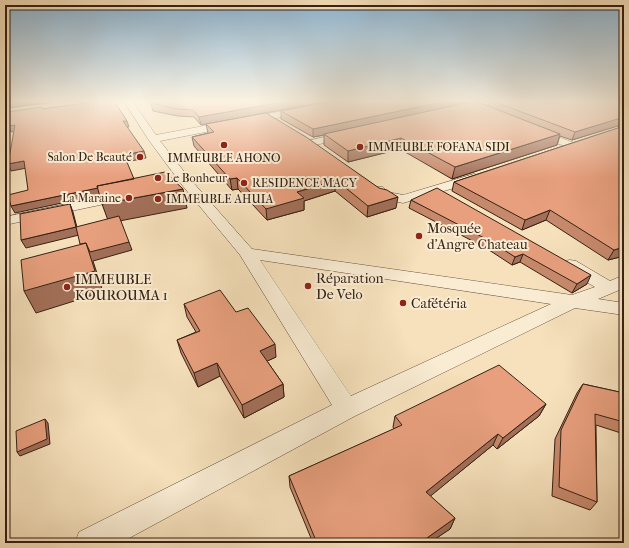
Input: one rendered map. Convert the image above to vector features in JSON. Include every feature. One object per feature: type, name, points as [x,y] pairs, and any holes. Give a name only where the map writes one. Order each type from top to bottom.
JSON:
[{"type":"street","points":[[145,127],[186,182],[247,253],[347,409]]},
{"type":"street","points":[[153,139],[215,127]]},
{"type":"street","points":[[530,129],[573,146]]},
{"type":"street","points":[[311,143],[357,132]]},
{"type":"street","points":[[299,135],[323,152]]},
{"type":"street","points":[[558,151],[587,141]]},
{"type":"street","points":[[366,182],[384,195],[403,199],[437,190],[482,175]]},
{"type":"street","points":[[171,185],[186,182]]},
{"type":"street","points":[[437,190],[451,198]]},
{"type":"street","points":[[5,222],[133,193]]},
{"type":"street","points":[[247,253],[624,309]]},
{"type":"street","points":[[555,257],[617,285]]},
{"type":"street","points":[[90,543],[347,409],[572,302],[617,285]]},
{"type":"building","points":[[15,127],[127,127],[144,151],[124,155],[134,179],[11,206],[8,195],[28,190],[24,161],[8,164]]},
{"type":"building","points":[[209,127],[289,127],[379,188],[387,190],[398,197],[368,206],[336,180],[297,192],[304,198],[266,209],[237,178],[230,179],[192,137],[214,132]]},
{"type":"building","points":[[309,127],[325,127],[313,129]]},
{"type":"building","points":[[358,127],[541,127],[560,134],[455,167],[401,138],[348,151],[324,134]]},
{"type":"building","points":[[560,127],[593,127],[575,132]]},
{"type":"building","points":[[624,127],[624,247],[614,250],[550,210],[525,220],[454,182]]},
{"type":"building","points":[[165,172],[183,189],[102,204],[97,186]]},
{"type":"building","points":[[437,188],[591,275],[577,284],[523,254],[515,257],[488,240],[411,200]]},
{"type":"building","points":[[70,204],[76,227],[21,240],[20,214]]},
{"type":"building","points":[[119,216],[129,242],[90,252],[86,243],[80,244],[76,227]]},
{"type":"building","points":[[86,243],[95,271],[24,291],[21,260]]},
{"type":"building","points":[[220,290],[236,312],[248,308],[275,344],[260,351],[283,384],[242,405],[217,363],[194,373],[177,340],[200,331],[184,304]]},
{"type":"building","points":[[499,365],[546,404],[503,438],[498,434],[426,492],[455,518],[420,543],[317,543],[289,476],[402,425],[395,416]]},
{"type":"building","points":[[583,384],[624,393],[624,422],[595,414],[597,502],[559,487],[561,430]]},
{"type":"building","points":[[45,419],[47,439],[17,452],[16,431]]},
{"type":"place","name":"IMMEUBLE AHONO","points":[[224,145]]},
{"type":"place","name":"IMMEUBLE FOFANA SIDI","points":[[360,147]]},
{"type":"place","name":"Salon De Beauté","points":[[140,157]]},
{"type":"place","name":"Le Bonheur","points":[[158,178]]},
{"type":"place","name":"RESIDENCE MACY","points":[[244,183]]},
{"type":"place","name":"La Maraine","points":[[129,198]]},
{"type":"place","name":"IMMEUBLE AHUIA","points":[[158,199]]},
{"type":"place","name":"Mosquée d'Angre Chateau","points":[[419,236]]},
{"type":"place","name":"Réparation De Velo","points":[[308,286]]},
{"type":"place","name":"IMMEUBLE KOUROUMA 1","points":[[67,287]]},
{"type":"place","name":"Cafétéria","points":[[403,303]]}]
